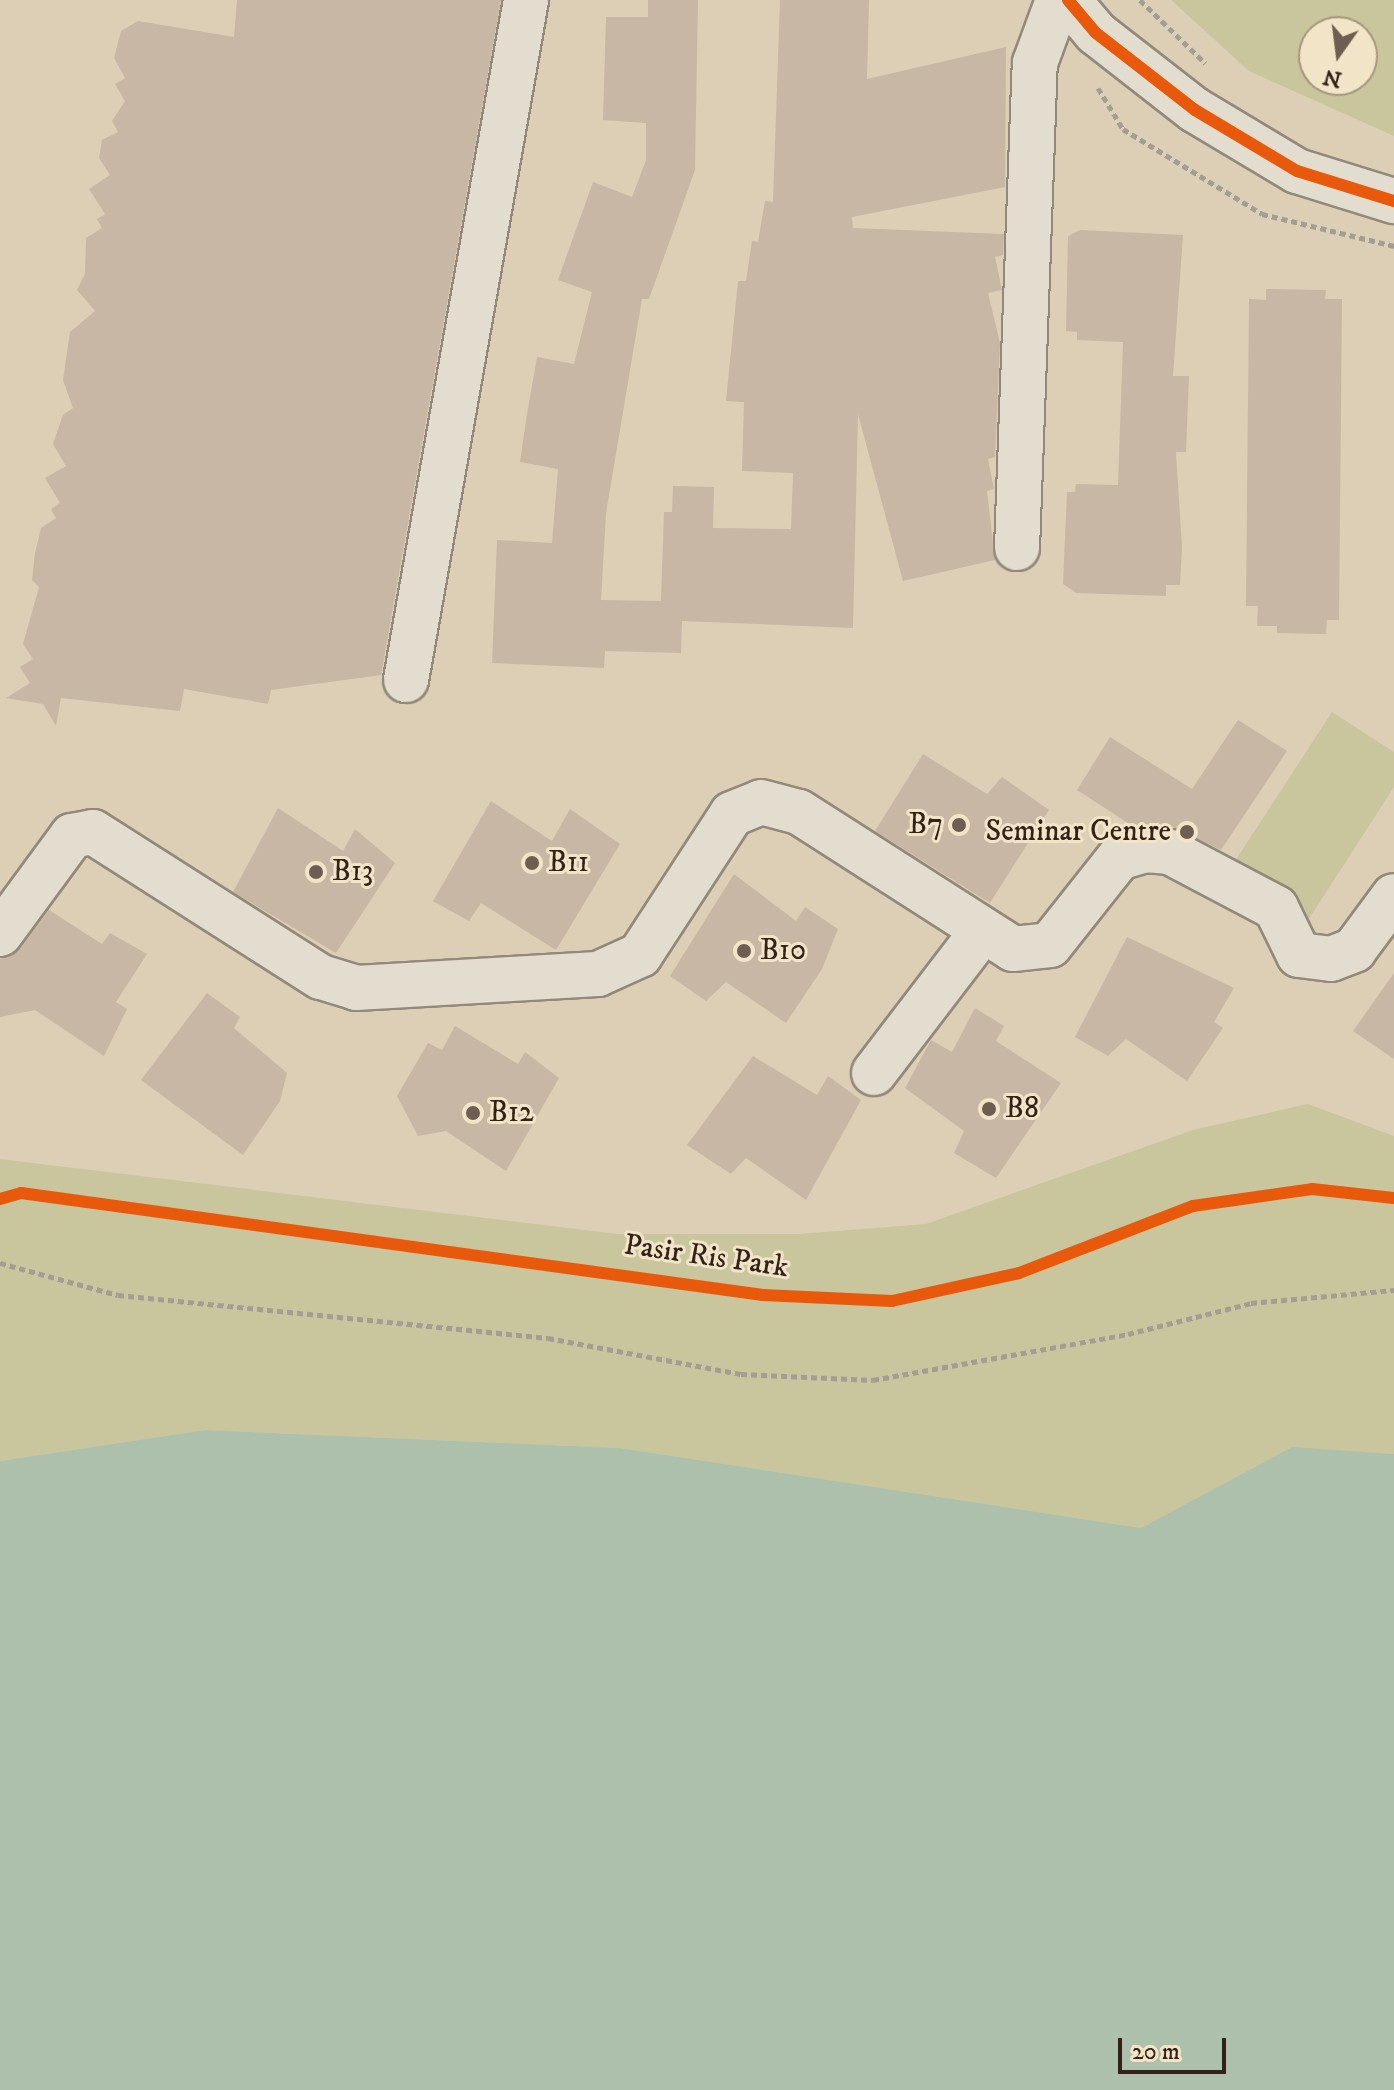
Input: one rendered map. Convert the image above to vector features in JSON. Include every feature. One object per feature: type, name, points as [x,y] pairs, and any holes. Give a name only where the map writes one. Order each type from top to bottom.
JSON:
[{"type":"street","points":[[406,680],[526,0]]},
{"type":"street","points":[[1017,548],[1035,63],[1058,0]]},
{"type":"street","points":[[1068,0],[1096,33],[1195,110],[1297,171],[1394,201]]},
{"type":"street","points":[[0,934],[72,836],[93,832],[321,977],[356,988],[598,974],[640,955],[732,814],[761,802],[799,812],[981,933],[1013,949],[1050,945],[1119,858],[1145,850],[1170,852],[1276,908],[1299,955],[1331,959],[1354,950],[1394,896]]},
{"type":"street","points":[[874,1073],[981,933]]},
{"type":"path","points":[[1140,0],[1218,72]]},
{"type":"path","points":[[0,1263],[118,1295],[548,1338],[741,1374],[873,1380],[1128,1334],[1251,1303],[1394,1290]]},
{"type":"shaded area","points":[[1171,0],[1394,0],[1394,136],[1305,96],[1378,96],[1378,16],[1298,16],[1298,93],[1249,71]]},
{"type":"shaded area","points":[[1332,712],[1394,752],[1394,787],[1303,928],[1224,878]]},
{"type":"shaded area","points":[[1308,1104],[1394,1136],[1394,1454],[1290,1448],[1141,1528],[620,1448],[205,1430],[0,1461],[0,1159],[617,1234],[799,1234],[926,1224],[1193,1130]]},
{"type":"shaded area","points":[[205,1430],[620,1448],[1141,1528],[1292,1447],[1394,1454],[1394,2090],[0,2090],[0,1461]]},
{"type":"building","points":[[237,0],[501,0],[381,675],[271,690],[268,704],[184,689],[180,711],[61,698],[56,726],[43,704],[6,698],[30,683],[20,667],[33,659],[23,644],[39,587],[32,580],[41,528],[56,518],[51,509],[60,503],[45,478],[66,466],[53,444],[63,415],[73,408],[63,380],[70,332],[95,311],[77,290],[85,274],[86,238],[102,228],[97,219],[105,214],[89,189],[110,175],[99,158],[102,140],[118,132],[112,121],[125,101],[115,84],[125,78],[114,58],[121,31],[138,21],[234,37]]},
{"type":"building","points":[[648,0],[698,0],[695,170],[649,299],[642,299],[606,513],[601,600],[661,601],[664,512],[672,512],[673,486],[714,487],[713,528],[791,529],[793,473],[742,471],[744,402],[726,401],[738,281],[746,281],[752,241],[758,242],[765,201],[773,202],[780,0],[869,0],[867,79],[1006,47],[1005,187],[852,217],[853,228],[1004,234],[1003,255],[995,257],[1002,290],[988,293],[1000,343],[995,457],[988,459],[994,489],[987,491],[995,560],[903,581],[858,414],[853,628],[682,621],[681,653],[605,651],[604,668],[492,663],[497,540],[552,543],[558,469],[520,462],[527,414],[537,357],[574,364],[592,292],[558,280],[593,182],[632,197],[646,160],[646,123],[603,120],[606,17],[648,17]]},
{"type":"building","points":[[1080,230],[1183,235],[1173,376],[1189,376],[1186,452],[1176,452],[1182,547],[1180,585],[1166,585],[1166,596],[1076,593],[1063,584],[1067,492],[1075,492],[1076,484],[1118,485],[1123,342],[1077,340],[1077,332],[1066,331],[1068,236]]},
{"type":"building","points":[[1266,289],[1326,290],[1325,299],[1342,299],[1339,620],[1327,620],[1326,634],[1277,633],[1277,626],[1257,626],[1258,606],[1246,606],[1249,299],[1266,300]]},
{"type":"building","name":"Seminar Centre","points":[[1238,720],[1287,751],[1221,850],[1173,827],[1134,827],[1077,790],[1110,737],[1192,789]]},
{"type":"building","name":"B7","points":[[923,754],[987,794],[1002,777],[1049,810],[990,903],[875,831]]},
{"type":"building","name":"B11","points":[[491,801],[552,841],[570,809],[620,844],[556,950],[481,903],[469,921],[433,901]]},
{"type":"building","name":"B13","points":[[278,808],[343,851],[355,829],[395,863],[336,953],[233,892]]},
{"type":"building","name":"B10","points":[[734,874],[796,921],[805,907],[838,929],[822,969],[786,1023],[726,982],[706,1001],[670,976]]},
{"type":"building","points":[[49,910],[102,944],[110,933],[147,954],[116,1002],[127,1009],[104,1056],[35,1010],[0,1017],[0,959],[20,949]]},
{"type":"building","points":[[1127,937],[1234,988],[1214,1022],[1223,1028],[1187,1081],[1126,1039],[1108,1056],[1075,1037]]},
{"type":"building","points":[[1394,973],[1394,1059],[1353,1031]]},
{"type":"building","points":[[207,993],[240,1017],[234,1028],[287,1073],[280,1101],[243,1155],[141,1080]]},
{"type":"building","name":"B8","points":[[975,1008],[1004,1026],[996,1041],[1061,1083],[996,1178],[954,1153],[964,1131],[905,1088],[931,1040],[952,1052]]},
{"type":"building","name":"B12","points":[[455,1026],[518,1064],[525,1052],[559,1078],[506,1171],[446,1131],[418,1136],[397,1096],[428,1043],[442,1050]]},
{"type":"building","points":[[753,1056],[817,1095],[828,1076],[861,1100],[806,1200],[746,1158],[731,1174],[687,1145]]},
{"type":"cycle path","points":[[1068,0],[1096,33],[1195,110],[1297,171],[1394,201]]},
{"type":"cycle path","name":"Pasir Ris Park","points":[[0,1199],[21,1193],[763,1295],[892,1301],[1019,1273],[1193,1206],[1312,1189],[1394,1198]]},
{"type":"place","name":"B7","points":[[959,825]]},
{"type":"place","name":"Seminar Centre","points":[[1187,832]]},
{"type":"place","name":"B11","points":[[532,863]]},
{"type":"place","name":"B13","points":[[316,872]]},
{"type":"place","name":"B10","points":[[744,951]]},
{"type":"place","name":"B8","points":[[989,1109]]},
{"type":"place","name":"B12","points":[[473,1113]]}]
